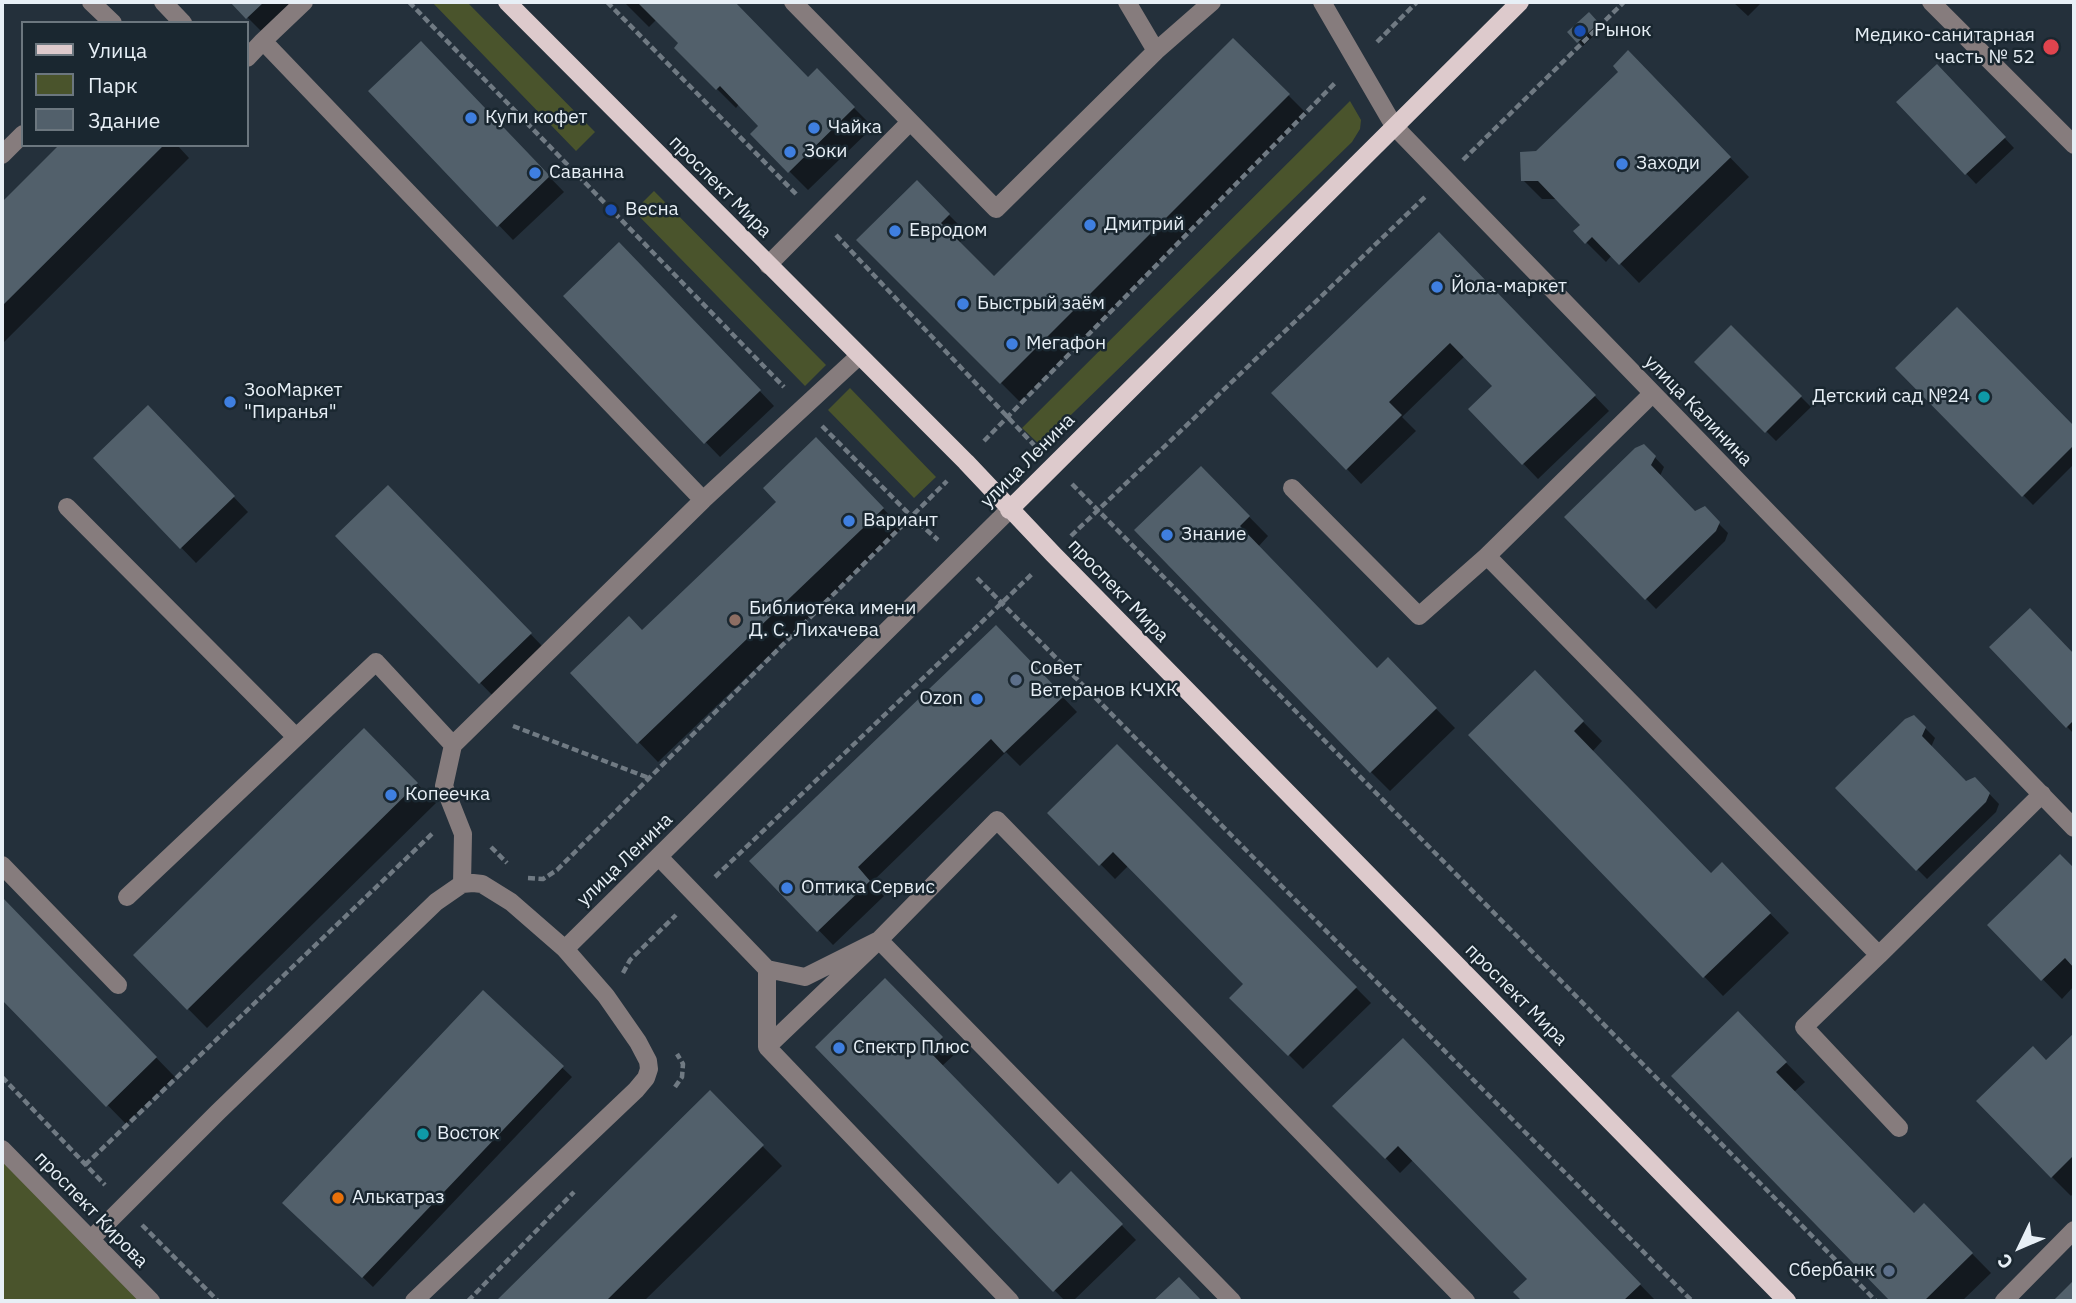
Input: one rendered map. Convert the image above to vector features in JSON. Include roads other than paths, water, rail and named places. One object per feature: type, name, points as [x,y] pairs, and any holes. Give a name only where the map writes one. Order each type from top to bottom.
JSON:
[{"type":"main road","name":"улица Ленина","points":[[1009,510],[1520,2]]},
{"type":"main road","name":"проспект Мира","points":[[510,3],[966,462],[1009,510],[1787,1301]]},
{"type":"street","points":[[91,2],[111,21]]},
{"type":"street","points":[[163,2],[181,21]]},
{"type":"street","points":[[248,57],[304,2]]},
{"type":"street","points":[[793,2],[996,209],[1156,51],[1212,2]]},
{"type":"street","points":[[1127,2],[1156,51]]},
{"type":"street","name":"улица Калинина","points":[[1322,2],[1394,126],[1443,180],[1477,211],[2074,828]]},
{"type":"street","points":[[1934,3],[2074,145]]},
{"type":"street","points":[[263,41],[703,500]]},
{"type":"street","points":[[768,265],[910,122]]},
{"type":"street","points":[[2,155],[21,136]]},
{"type":"street","points":[[462,884],[463,834],[444,786],[453,745],[703,500],[859,356]]},
{"type":"street","points":[[1292,488],[1419,617],[1487,556],[1652,394]]},
{"type":"street","points":[[67,507],[296,737]]},
{"type":"street","name":"улица Ленина","points":[[565,949],[1009,510]]},
{"type":"street","points":[[1487,556],[1879,955]]},
{"type":"street","points":[[127,897],[376,662],[453,745]]},
{"type":"street","points":[[1899,1128],[1804,1027],[2042,794]]},
{"type":"street","points":[[768,1047],[998,820],[1465,1301]]},
{"type":"street","points":[[659,857],[767,969],[805,977],[879,940]]},
{"type":"street","points":[[2,865],[118,985]]},
{"type":"street","points":[[91,1239],[218,1112],[436,902],[462,884],[482,884],[497,892],[533,920],[565,949],[606,996],[639,1042],[649,1069],[646,1078],[636,1090],[414,1301]]},
{"type":"street","points":[[879,940],[1231,1301]]},
{"type":"street","points":[[767,969],[768,1047],[1010,1301]]},
{"type":"street","name":"проспект Кирова","points":[[2,1149],[151,1301]]},
{"type":"street","points":[[2004,1301],[2074,1230]]},
{"type":"place","name":"Рынок","points":[[1580,31]]},
{"type":"place","name":"Медико-санитарная часть № 52","points":[[2051,47]]},
{"type":"place","name":"Купи кофет","points":[[471,118]]},
{"type":"place","name":"Чайка","points":[[814,128]]},
{"type":"place","name":"Зоки","points":[[790,152]]},
{"type":"place","name":"Заходи","points":[[1622,164]]},
{"type":"place","name":"Саванна","points":[[535,173]]},
{"type":"place","name":"Весна","points":[[611,210]]},
{"type":"place","name":"Дмитрий","points":[[1090,225]]},
{"type":"place","name":"Евродом","points":[[895,231]]},
{"type":"place","name":"Йола-маркет","points":[[1437,287]]},
{"type":"place","name":"Быстрый заём","points":[[963,304]]},
{"type":"place","name":"Мегафон","points":[[1012,344]]},
{"type":"place","name":"Детский сад №24","points":[[1984,397]]},
{"type":"place","name":"ЗооМаркет \"Пиранья\"","points":[[230,402]]},
{"type":"place","name":"Вариант","points":[[849,521]]},
{"type":"place","name":"Знание","points":[[1167,535]]},
{"type":"place","name":"Библиотека имени Д. С. Лихачева","points":[[735,620]]},
{"type":"place","name":"Совет Ветеранов КЧХК","points":[[1016,680]]},
{"type":"place","name":"Ozon","points":[[977,699]]},
{"type":"place","name":"Копеечка","points":[[391,795]]},
{"type":"place","name":"Оптика Сервис","points":[[787,888]]},
{"type":"place","name":"Спектр Плюс","points":[[839,1048]]},
{"type":"place","name":"Восток","points":[[423,1134]]},
{"type":"place","name":"Алькатраз","points":[[338,1198]]},
{"type":"place","name":"Сбербанк","points":[[1889,1271]]}]
